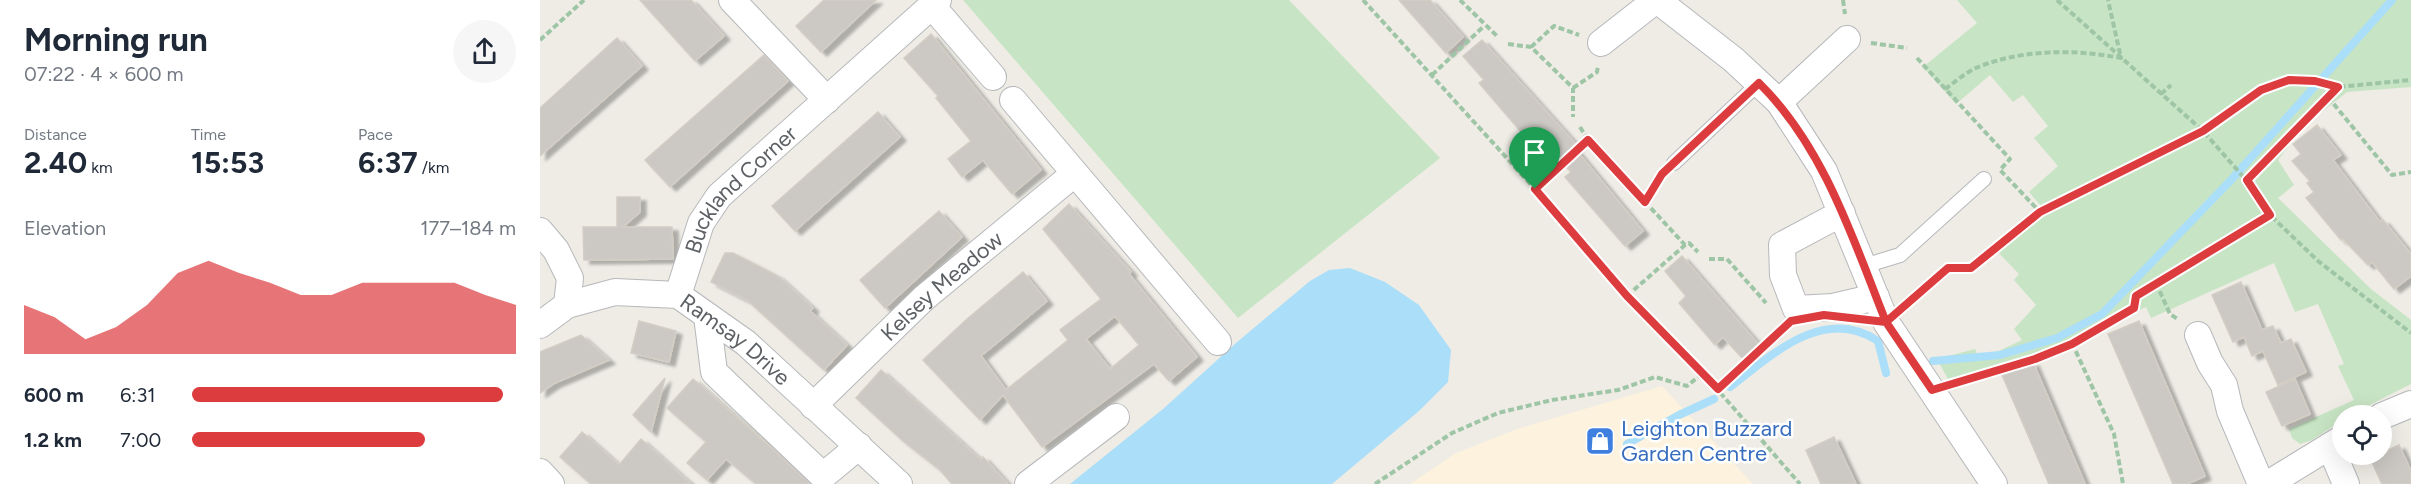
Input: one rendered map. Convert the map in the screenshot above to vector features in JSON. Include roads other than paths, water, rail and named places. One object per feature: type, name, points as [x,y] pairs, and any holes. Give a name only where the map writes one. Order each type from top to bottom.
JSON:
[{"type":"street","points":[[732,0],[827,100]]},
{"type":"street","points":[[1601,43],[1656,0],[1759,83],[1779,102],[1824,171],[1886,322],[1994,484]]},
{"type":"street","points":[[935,3],[993,77]]},
{"type":"street","name":"Buckland Corner","points":[[678,295],[701,223],[719,196],[935,3]]},
{"type":"street","points":[[1779,102],[1847,39]]},
{"type":"street","points":[[1013,100],[1218,342]]},
{"type":"street","name":"Kelsey Meadow","points":[[813,406],[924,298],[1074,174]]},
{"type":"street","points":[[1842,213],[1782,245],[1783,275],[1796,309],[1833,307],[1876,297]]},
{"type":"street","points":[[540,231],[556,250],[570,279],[567,305]]},
{"type":"street","name":"Ramsay Drive","points":[[540,325],[567,305],[615,292],[678,295],[746,343],[899,484]]},
{"type":"street","points":[[707,316],[714,372],[823,476],[859,446]]},
{"type":"street","points":[[2198,334],[2210,363],[2224,385],[2230,411],[2261,484]]},
{"type":"street","points":[[2392,412],[2411,404]]},
{"type":"street","points":[[1028,484],[1116,417]]},
{"type":"street","points":[[2268,484],[2332,444]]},
{"type":"street","points":[[2341,465],[2346,484]]},
{"type":"street","points":[[540,472],[551,484]]},
{"type":"lane","points":[[1674,163],[1759,83]]},
{"type":"lane","points":[[1864,266],[1900,255],[1984,179]]},
{"type":"water","points":[[1350,268],[1385,282],[1419,305],[1451,350],[1448,382],[1419,411],[1332,484],[1070,484],[1163,409],[1236,343],[1310,281],[1329,270]]},
{"type":"waterway","points":[[1933,361],[2000,355],[2057,338],[2102,314],[2232,179],[2392,0]]},
{"type":"waterway","points":[[1730,387],[1763,361],[1799,338],[1818,331],[1838,328],[1858,331],[1878,341],[1886,373]]},
{"type":"waterway","points":[[1627,444],[1679,415],[1714,399]]},
{"type":"place","name":"Leighton Buzzard Garden Centre","points":[[1600,441]]}]
